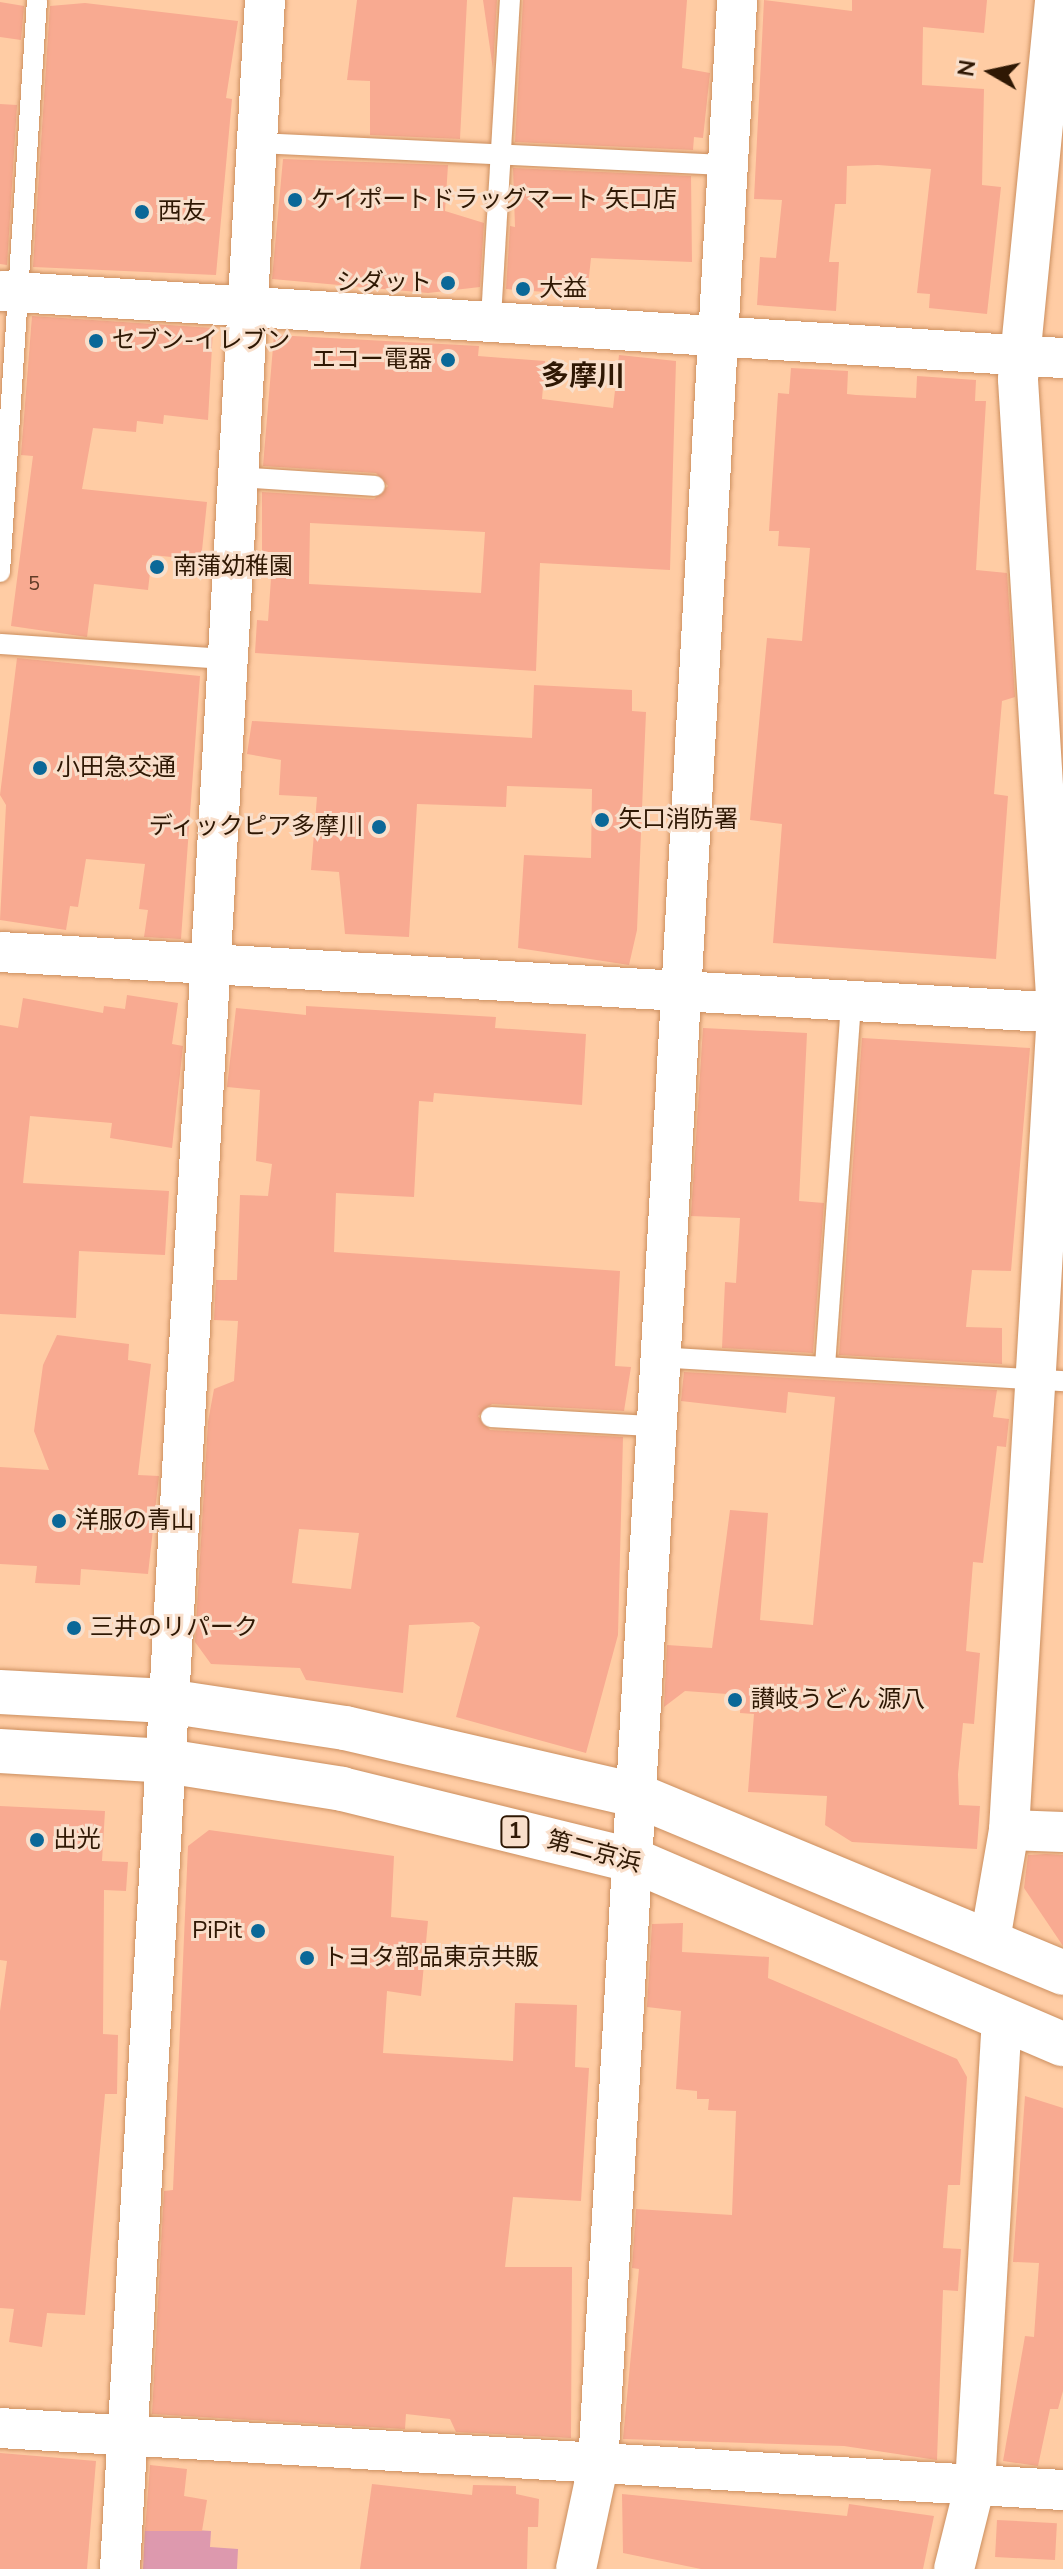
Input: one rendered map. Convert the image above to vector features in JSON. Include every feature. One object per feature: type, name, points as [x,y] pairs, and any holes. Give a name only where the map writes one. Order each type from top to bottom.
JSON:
[{"type":"highway","points":[[0,1692],[167,1701],[345,1728],[636,1795],[1063,1973]]},
{"type":"highway","name":"第二京浜","points":[[0,1751],[166,1761],[342,1789],[635,1861],[1063,2044]]},
{"type":"street","points":[[120,2569],[208,963],[265,0]]},
{"type":"street","points":[[576,2569],[598,2466],[635,1861],[654,1426],[721,334],[737,0]]},
{"type":"street","points":[[990,1940],[1009,1830],[1049,1380],[1060,1013],[1019,353],[1055,0]]},
{"type":"street","points":[[9,291],[491,318],[1063,358]]},
{"type":"street","points":[[0,952],[208,963],[682,996],[1060,1013]]},
{"type":"street","points":[[1009,1830],[1063,1832]]},
{"type":"street","points":[[954,2569],[975,2485],[1002,2019]]},
{"type":"street","points":[[0,2428],[598,2466],[1063,2490]]},
{"type":"lane","points":[[0,572],[9,291],[37,0]]},
{"type":"lane","points":[[491,318],[510,0]]},
{"type":"lane","points":[[257,143],[730,165]]},
{"type":"lane","points":[[237,477],[375,486]]},
{"type":"lane","points":[[0,644],[227,659]]},
{"type":"lane","points":[[825,1366],[851,1003]]},
{"type":"lane","points":[[658,1357],[1049,1380]]},
{"type":"lane","points":[[491,1417],[654,1426]]},
{"type":"shaded area","points":[[145,2527],[211,2531],[210,2547],[238,2549],[237,2569],[143,2569]]},
{"type":"building","points":[[357,0],[467,0],[460,139],[370,135],[370,81],[347,80]]},
{"type":"building","points":[[483,0],[497,0],[493,69]]},
{"type":"building","points":[[523,0],[687,0],[682,68],[710,73],[703,138],[694,137],[693,150],[515,142]]},
{"type":"building","points":[[764,0],[852,11],[852,0],[987,0],[984,33],[923,27],[922,85],[984,89],[982,185],[1001,187],[987,314],[929,308],[930,294],[917,293],[931,169],[878,165],[847,166],[846,204],[835,204],[829,262],[839,262],[836,311],[757,305],[760,257],[776,258],[782,200],[754,199]]},
{"type":"building","points":[[0,2],[24,6],[21,40],[0,37]]},
{"type":"building","points":[[85,3],[238,21],[226,98],[232,99],[216,275],[33,267],[50,6]]},
{"type":"building","points":[[0,104],[17,105],[7,265],[0,264]]},
{"type":"building","points":[[283,159],[448,165],[445,211],[484,223],[480,287],[428,293],[272,279]]},
{"type":"building","points":[[513,168],[691,176],[692,262],[591,258],[587,295],[506,289],[510,226],[515,227]]},
{"type":"building","points":[[32,316],[213,328],[208,420],[164,415],[163,424],[137,421],[136,432],[93,428],[82,489],[207,502],[201,560],[152,555],[148,590],[94,584],[87,637],[11,626],[33,456],[21,455]]},
{"type":"building","points":[[274,335],[479,346],[478,356],[545,361],[542,399],[613,408],[619,355],[676,361],[670,570],[540,563],[536,671],[255,653],[257,620],[268,621],[272,564],[262,564],[262,492],[374,499],[388,486],[376,473],[263,466]],"holes":[[[310,523],[485,532],[481,593],[309,584]]]},
{"type":"building","points":[[791,368],[848,371],[847,394],[856,395],[916,398],[917,376],[976,380],[975,401],[986,401],[976,570],[1007,573],[1015,697],[1002,701],[994,794],[1008,796],[996,959],[773,943],[782,824],[750,820],[767,638],[802,641],[810,548],[778,546],[779,531],[769,531],[778,393],[789,394]]},
{"type":"building","points":[[17,658],[200,676],[181,939],[144,937],[148,910],[139,909],[145,864],[86,859],[78,907],[70,906],[66,930],[0,920],[6,805],[0,795]]},
{"type":"building","points":[[534,685],[632,690],[632,711],[646,712],[637,930],[629,965],[518,948],[524,855],[591,858],[592,789],[507,786],[506,807],[417,804],[409,937],[345,934],[339,872],[311,870],[317,797],[279,795],[281,760],[247,754],[252,721],[532,738]]},
{"type":"building","points":[[127,995],[178,1003],[172,1044],[183,1046],[172,1148],[110,1138],[112,1123],[30,1116],[23,1183],[169,1191],[165,1255],[79,1251],[76,1318],[0,1314],[0,1025],[18,1028],[23,998],[103,1013],[104,1006],[125,1009]]},
{"type":"building","points":[[306,1006],[496,1017],[495,1028],[586,1034],[582,1105],[434,1093],[433,1102],[419,1101],[414,1197],[336,1193],[334,1252],[620,1271],[615,1366],[631,1367],[624,1411],[492,1404],[478,1416],[490,1430],[623,1437],[618,1635],[586,1753],[456,1717],[480,1627],[473,1622],[409,1625],[403,1693],[306,1680],[300,1668],[211,1664],[195,1642],[208,1422],[214,1389],[234,1381],[238,1321],[214,1320],[216,1280],[237,1280],[240,1195],[268,1196],[272,1164],[256,1161],[260,1090],[227,1087],[236,1008],[306,1015]],"holes":[[[299,1529],[359,1533],[351,1589],[292,1583]]]},
{"type":"building","points":[[703,1028],[807,1033],[799,1201],[824,1203],[813,1353],[722,1348],[725,1282],[736,1283],[740,1218],[691,1216]]},
{"type":"building","points":[[862,1038],[1030,1048],[1011,1271],[972,1270],[966,1327],[1002,1328],[1002,1364],[839,1355]]},
{"type":"building","points":[[57,1335],[129,1344],[128,1360],[151,1364],[138,1475],[159,1476],[148,1574],[81,1569],[80,1585],[35,1583],[37,1566],[0,1564],[0,1467],[49,1470],[34,1431],[43,1365]]},
{"type":"building","points":[[684,1372],[997,1390],[993,1417],[1009,1419],[1006,1447],[997,1446],[983,1563],[973,1562],[966,1651],[980,1653],[974,1724],[963,1723],[958,1774],[959,1805],[980,1806],[977,1849],[852,1842],[825,1825],[827,1796],[748,1792],[754,1714],[740,1713],[741,1695],[685,1691],[664,1707],[667,1645],[712,1648],[730,1510],[768,1513],[760,1620],[813,1625],[835,1397],[788,1392],[786,1413],[681,1401]]},
{"type":"building","points":[[0,1806],[105,1811],[102,1861],[128,1862],[126,1891],[104,1890],[103,2034],[118,2035],[117,2094],[105,2094],[85,2315],[47,2313],[42,2347],[9,2342],[14,2309],[0,2308],[0,2011],[7,1961],[0,1960]]},
{"type":"building","points":[[209,1830],[394,1856],[391,1917],[428,1921],[421,1996],[387,1991],[383,2053],[513,2061],[515,2003],[577,2005],[575,2067],[589,2068],[581,2201],[513,2197],[505,2267],[572,2267],[571,2438],[456,2432],[450,2419],[406,2414],[405,2429],[152,2414],[164,2191],[173,2190],[188,1846]]},
{"type":"building","points":[[1028,1855],[1063,1855],[1063,1946],[1024,1888]]},
{"type":"building","points":[[683,1923],[682,1952],[769,1957],[768,1978],[957,2059],[967,2077],[960,2185],[948,2185],[943,2248],[961,2249],[958,2291],[943,2290],[937,2460],[844,2446],[623,2439],[639,2269],[632,2268],[636,2209],[732,2215],[736,2111],[708,2110],[709,2099],[697,2099],[697,2091],[676,2089],[681,2011],[647,2007],[652,1924]]},
{"type":"building","points":[[1025,2096],[1063,2108],[1063,2391],[1058,2409],[1050,2409],[1038,2466],[1003,2461],[1025,2336],[1034,2337],[1039,2263],[1013,2262]]},
{"type":"building","points":[[0,2453],[96,2461],[87,2569],[0,2569]]},
{"type":"building","points":[[150,2465],[187,2469],[184,2496],[207,2500],[202,2531],[145,2531]]},
{"type":"building","points":[[372,2484],[472,2495],[473,2485],[516,2486],[516,2494],[539,2499],[538,2527],[528,2527],[527,2569],[360,2569]]},
{"type":"building","points":[[622,2494],[847,2516],[849,2504],[934,2516],[923,2569],[701,2569],[623,2553]]},
{"type":"building","points":[[997,2520],[1057,2523],[1055,2560],[995,2557]]},
{"type":"place","name":"ケイポートドラッグマート 矢口店","points":[[295,200]]},
{"type":"place","name":"西友","points":[[142,212]]},
{"type":"place","name":"シダット","points":[[448,283]]},
{"type":"place","name":"大益","points":[[523,289]]},
{"type":"place","name":"セブン-イレブン","points":[[96,341]]},
{"type":"place","name":"エコー電器","points":[[448,360]]},
{"type":"place","name":"南蒲幼稚園","points":[[157,567]]},
{"type":"place","name":"小田急交通","points":[[40,768]]},
{"type":"place","name":"矢口消防署","points":[[602,820]]},
{"type":"place","name":"ディックピア多摩川","points":[[379,827]]},
{"type":"place","name":"洋服の青山","points":[[59,1521]]},
{"type":"place","name":"三井のリパーク","points":[[74,1628]]},
{"type":"place","name":"讃岐うどん 源八","points":[[735,1700]]},
{"type":"place","name":"出光","points":[[37,1840]]},
{"type":"place","name":"PiPit","points":[[258,1931]]},
{"type":"place","name":"トヨタ部品東京共販","points":[[307,1958]]},
{"type":"district","name":"多摩川","points":[[583,376]]}]
